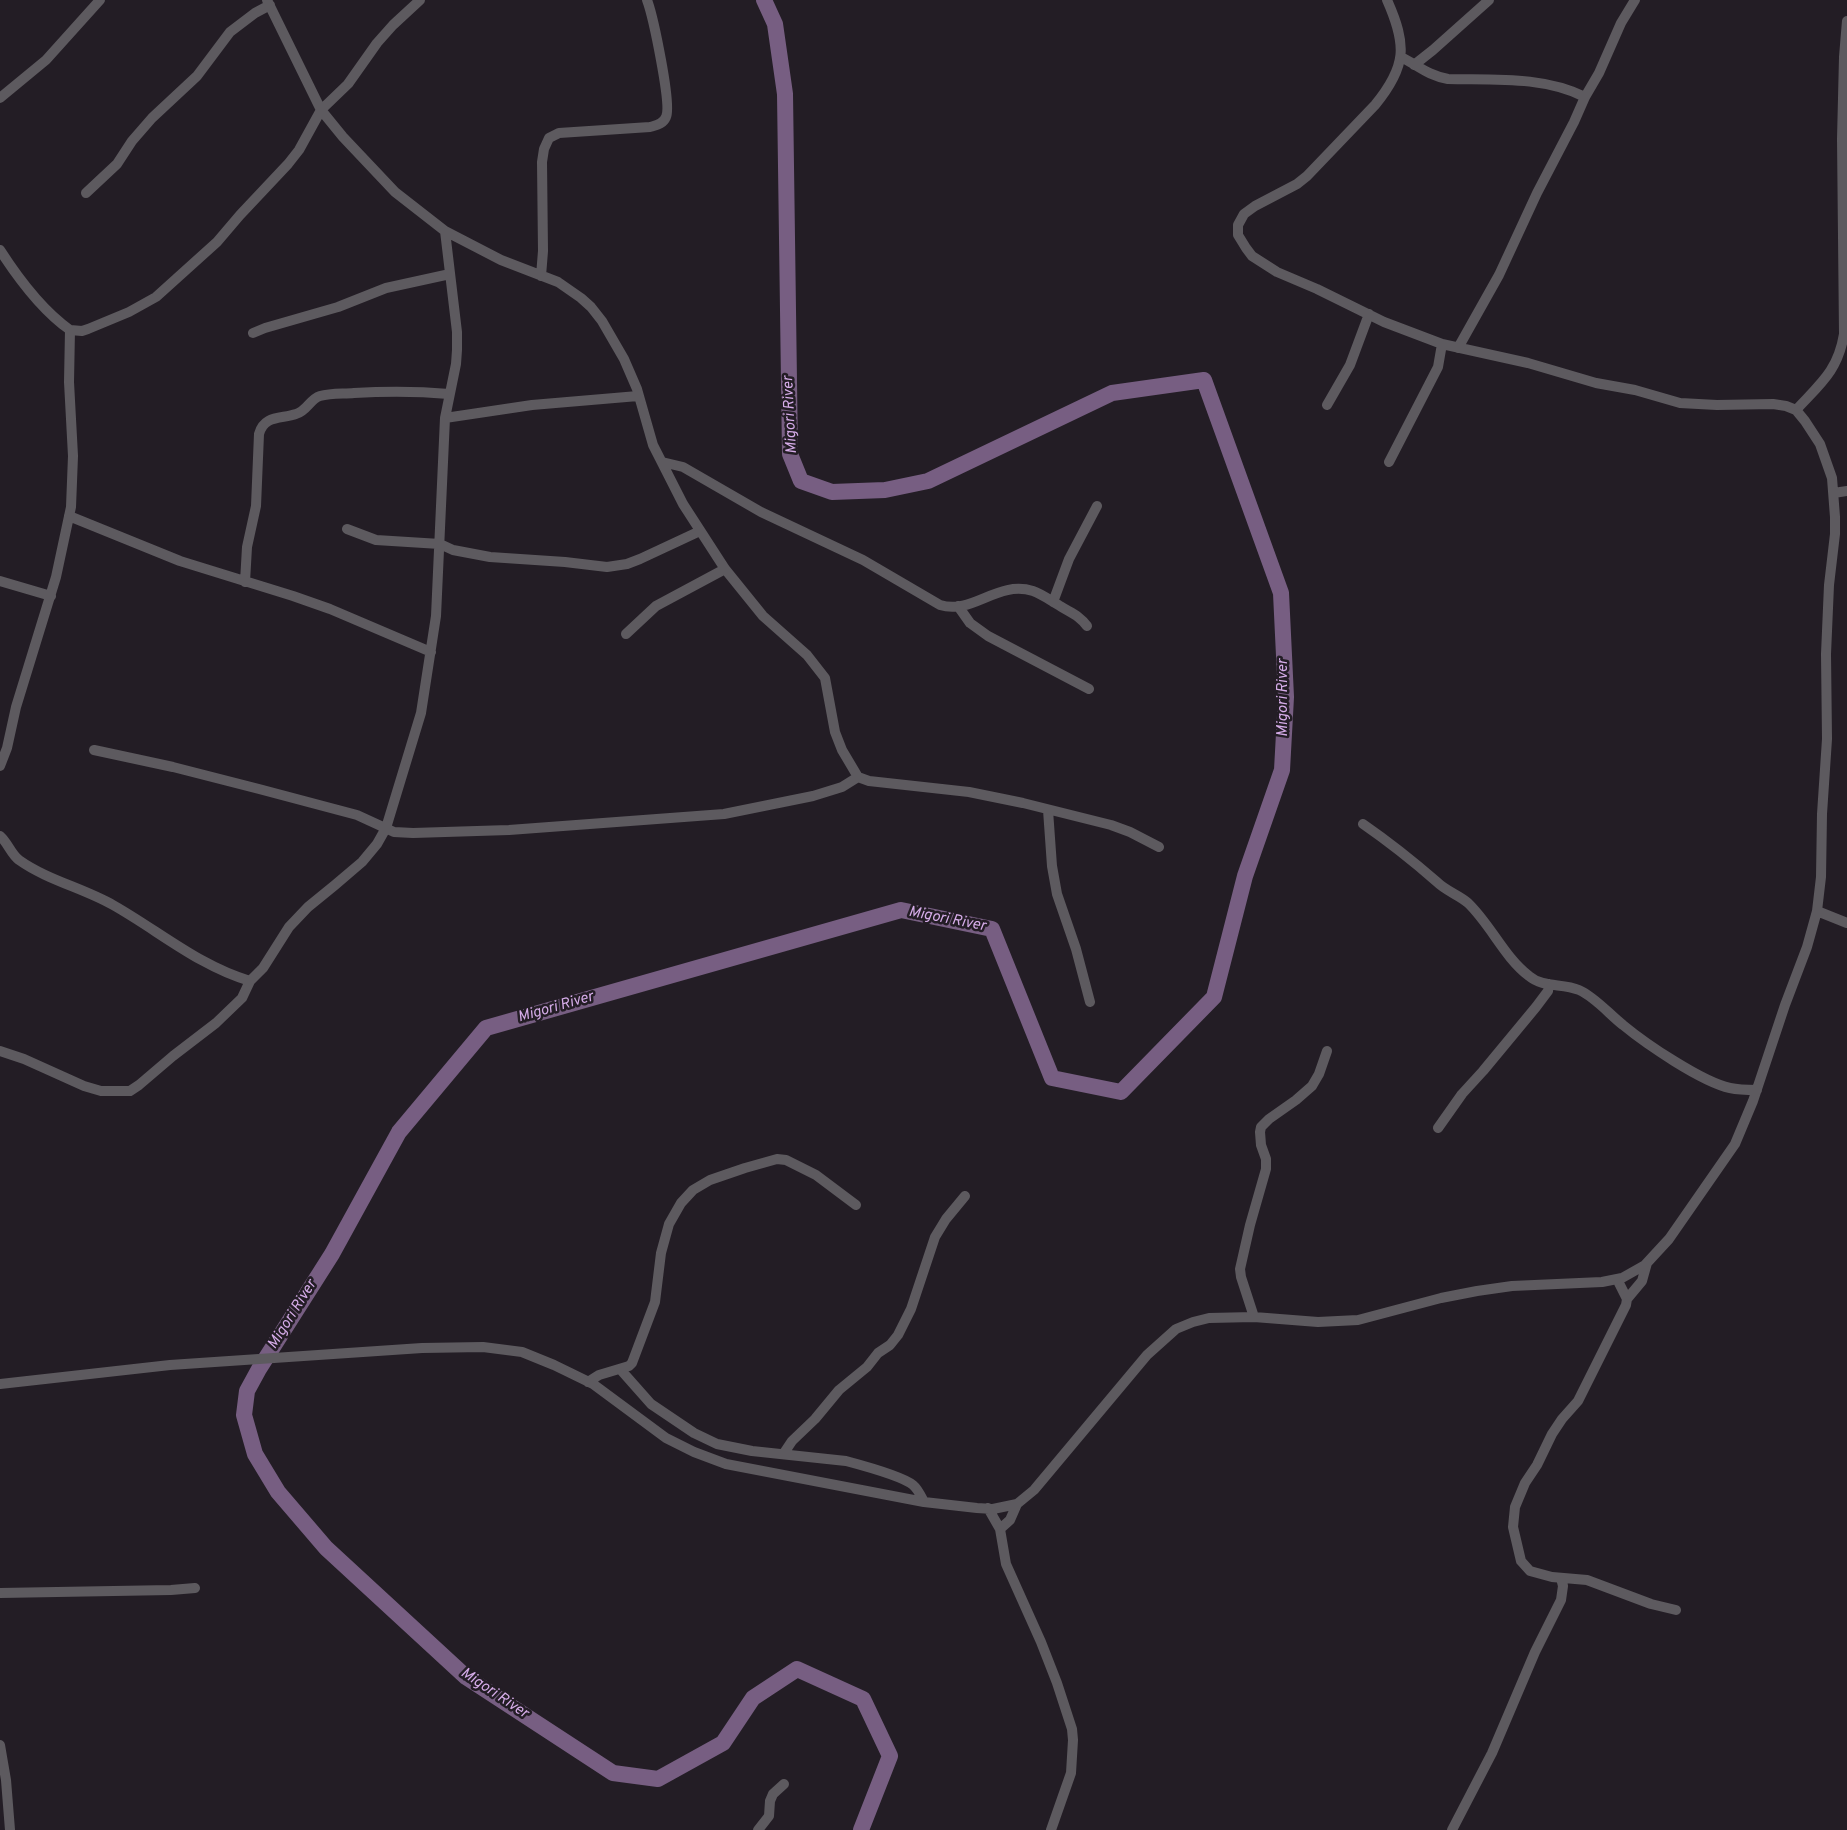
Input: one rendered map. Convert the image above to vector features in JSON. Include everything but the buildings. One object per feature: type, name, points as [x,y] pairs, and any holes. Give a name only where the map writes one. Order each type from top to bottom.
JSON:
[{"type":"street","points":[[0,98],[46,60],[100,0]]},
{"type":"street","points":[[0,250],[32,292],[61,324],[70,330],[82,331],[88,329],[129,312],[156,297],[217,242],[240,214],[288,164],[299,150],[322,110],[348,84],[377,43],[393,25],[420,0]]},
{"type":"street","points":[[541,276],[543,250],[542,162],[544,149],[549,138],[559,133],[650,127],[660,124],[667,116],[668,106],[654,26],[647,0]]},
{"type":"street","points":[[0,1384],[170,1365],[422,1348],[483,1347],[522,1352],[554,1364],[588,1382],[666,1438],[694,1452],[726,1464],[924,1502],[1001,1508],[1016,1504],[1034,1490],[1125,1380],[1164,1338],[1176,1329],[1210,1318],[1254,1317],[1318,1322],[1358,1320],[1477,1291],[1512,1286],[1602,1282],[1617,1279],[1647,1264],[1669,1239],[1735,1144],[1750,1112],[1785,1004],[1807,947],[1817,911],[1821,876],[1822,814],[1827,739],[1826,654],[1829,585],[1835,534],[1832,478],[1820,444],[1796,410],[1773,404],[1717,406],[1680,402],[1635,390],[1596,383],[1528,363],[1442,344],[1401,330],[1317,289],[1277,272],[1252,256],[1241,241],[1238,230],[1238,225],[1244,214],[1265,200],[1297,184],[1318,166],[1383,96],[1397,72],[1401,57],[1400,35],[1388,0]]},
{"type":"street","points":[[1414,65],[1489,0]]},
{"type":"street","points":[[1458,348],[1499,275],[1524,219],[1599,72],[1621,23],[1635,0]]},
{"type":"street","points":[[86,193],[110,171],[152,118],[197,76],[230,32],[269,3],[322,110],[343,137],[395,192],[446,231],[500,260],[568,289],[591,307],[602,321],[633,379],[650,437],[683,504],[725,569],[763,616],[820,670],[825,678],[835,732],[842,750],[858,777],[879,783],[969,792],[1023,803],[1111,825],[1130,832],[1159,847]]},
{"type":"street","points":[[1796,410],[1821,383],[1838,360],[1844,334],[1842,148],[1844,57],[1847,21]]},
{"type":"street","points":[[1401,57],[1437,77],[1522,82],[1567,89],[1585,97]]},
{"type":"street","points":[[0,1051],[24,1059],[101,1092],[130,1091],[216,1023],[242,998],[250,981],[263,968],[289,927],[308,907],[362,862],[377,844],[386,828],[421,713],[436,616],[445,418],[457,350],[457,332],[446,231]]},
{"type":"street","points":[[253,333],[338,307],[386,288],[450,274]]},
{"type":"street","points":[[1327,406],[1350,365],[1369,314]]},
{"type":"street","points":[[0,766],[7,748],[16,708],[51,596],[73,494],[74,477],[69,382],[70,330]]},
{"type":"street","points":[[1388,462],[1438,366],[1442,344]]},
{"type":"street","points":[[245,582],[247,547],[256,506],[259,434],[265,423],[270,419],[300,413],[314,399],[327,395],[389,391],[450,394]]},
{"type":"street","points":[[445,418],[532,405],[638,396]]},
{"type":"street","points":[[662,462],[683,468],[762,512],[863,560],[940,605],[951,607],[972,604],[1006,590],[1032,591],[1078,615],[1087,626]]},
{"type":"street","points":[[1834,493],[1847,491]]},
{"type":"street","points":[[1053,602],[1070,559],[1098,506]]},
{"type":"street","points":[[69,516],[180,562],[330,609],[431,652]]},
{"type":"street","points":[[347,529],[376,540],[440,544],[453,550],[490,558],[612,566],[628,564],[700,531]]},
{"type":"street","points":[[626,634],[660,604],[725,569]]},
{"type":"street","points":[[0,581],[51,596]]},
{"type":"street","points":[[958,606],[970,623],[988,636],[1089,689]]},
{"type":"street","points":[[94,750],[201,774],[356,815],[394,832],[463,832],[724,814],[813,796],[842,787],[858,777]]},
{"type":"street","points":[[1048,810],[1052,866],[1057,894],[1076,949],[1090,1002]]},
{"type":"street","points":[[1363,824],[1415,862],[1438,884],[1469,904],[1522,971],[1540,983],[1559,984],[1589,996],[1625,1027],[1700,1076],[1730,1088],[1757,1090]]},
{"type":"street","points":[[0,836],[10,851],[24,863],[113,905],[180,948],[217,968],[250,981]]},
{"type":"street","points":[[1817,911],[1847,923]]},
{"type":"street","points":[[1438,1128],[1462,1094],[1536,1007],[1548,991],[1549,984]]},
{"type":"street","points":[[1254,1317],[1240,1269],[1266,1169],[1266,1159],[1261,1145],[1261,1127],[1312,1086],[1319,1074],[1326,1051]]},
{"type":"street","points":[[588,1382],[599,1375],[629,1366],[632,1363],[655,1302],[662,1246],[669,1224],[681,1203],[693,1190],[710,1180],[777,1159],[786,1160],[816,1176],[856,1205]]},
{"type":"street","points":[[784,1453],[792,1441],[815,1420],[839,1390],[878,1354],[890,1346],[898,1335],[911,1309],[935,1237],[946,1219],[965,1196]]},
{"type":"street","points":[[1647,1264],[1642,1282],[1627,1299],[1619,1322],[1578,1401],[1552,1434],[1521,1490],[1515,1507],[1513,1527],[1519,1554],[1524,1566],[1535,1573],[1587,1580],[1651,1604],[1676,1610]]},
{"type":"street","points":[[1617,1279],[1627,1299]]},
{"type":"street","points":[[620,1369],[651,1404],[694,1433],[727,1447],[846,1461],[895,1476],[913,1485],[924,1502]]},
{"type":"street","points":[[1000,1529],[1010,1520],[1016,1504]]},
{"type":"street","points":[[988,1508],[1000,1529],[1006,1564],[1041,1642],[1060,1690],[1072,1728],[1071,1773],[1051,1830]]},
{"type":"street","points":[[1452,1830],[1492,1754],[1535,1652],[1561,1600],[1563,1586],[1561,1578]]},
{"type":"street","points":[[0,1593],[195,1588]]},
{"type":"street","points":[[0,1745],[6,1780],[10,1830]]},
{"type":"street","points":[[758,1830],[769,1816],[770,1801],[773,1794],[784,1784]]},
{"type":"waterway","name":"Migori River","points":[[764,0],[775,24],[785,94],[790,454],[801,481],[832,492],[885,490],[928,481],[1112,393],[1204,380],[1281,593],[1286,697],[1282,770],[1245,876],[1214,997],[1121,1092],[1052,1078],[992,929],[901,910],[486,1028],[399,1132],[332,1254],[259,1369],[247,1391],[244,1415],[255,1454],[278,1492],[326,1548],[466,1677],[613,1773],[658,1779],[723,1743],[753,1698],[797,1669],[863,1699],[890,1756],[861,1830]]}]
